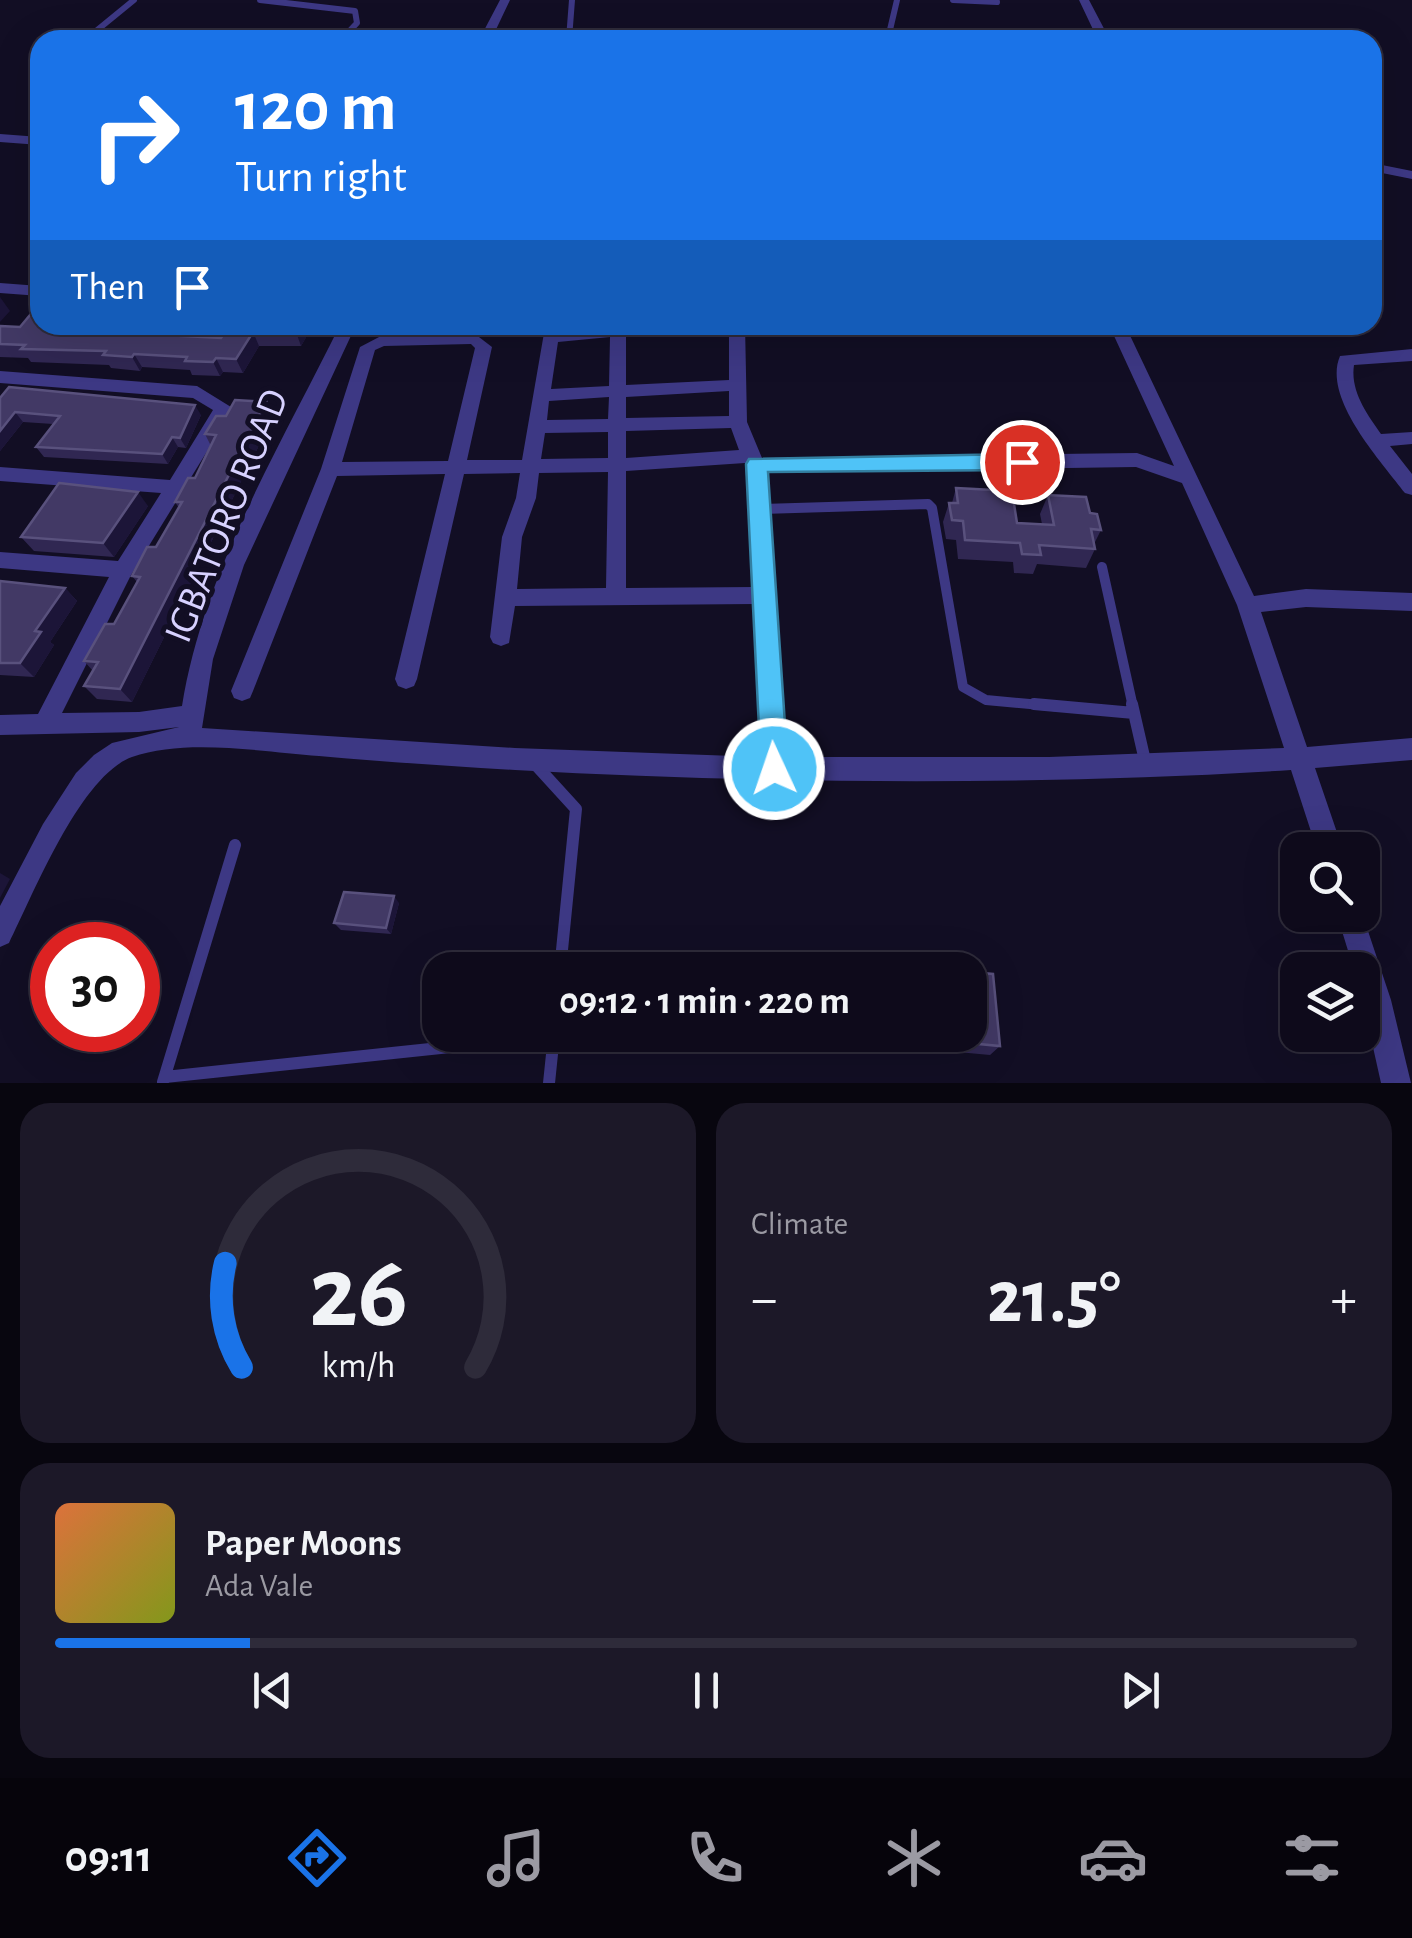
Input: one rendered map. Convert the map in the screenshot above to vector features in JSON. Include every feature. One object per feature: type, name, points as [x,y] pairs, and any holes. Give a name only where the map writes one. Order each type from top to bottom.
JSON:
[{"type":"street","points":[[490,30],[506,0]]},
{"type":"street","points":[[1084,0],[1099,30]]},
{"type":"street","points":[[0,138],[30,140]]},
{"type":"street","points":[[1382,169],[1412,175]]},
{"type":"street","points":[[0,288],[30,291]]},
{"type":"street","name":"IGBATORO ROAD","points":[[190,727],[204,651],[219,606],[249,532],[343,335]]},
{"type":"street","points":[[501,637],[512,537],[526,498],[550,337],[569,335]]},
{"type":"street","points":[[616,596],[618,335]]},
{"type":"street","points":[[736,335],[738,422],[753,460],[760,509],[774,769]]},
{"type":"street","points":[[1122,335],[1248,605],[1324,832]]},
{"type":"street","points":[[242,691],[330,469],[368,347],[382,341],[475,339],[484,347],[406,679]]},
{"type":"street","points":[[1412,355],[1346,360],[1341,370],[1348,398],[1412,488]]},
{"type":"street","points":[[0,376],[197,392],[222,407],[123,570],[46,722]]},
{"type":"street","points":[[541,394],[738,385]]},
{"type":"street","points":[[538,426],[738,422]]},
{"type":"street","points":[[1137,460],[1167,433]]},
{"type":"street","points":[[1378,441],[1412,438]]},
{"type":"street","points":[[330,469],[753,460],[1137,460],[1186,478]]},
{"type":"street","points":[[0,474],[174,487]]},
{"type":"street","points":[[0,560],[123,570]]},
{"type":"street","points":[[505,598],[766,595]]},
{"type":"street","points":[[1248,605],[1306,598],[1412,602]]},
{"type":"street","points":[[0,725],[138,722],[190,727],[226,738],[533,762],[774,769],[1146,766],[1302,760],[1412,749]]},
{"type":"street","points":[[0,934],[72,798],[92,769],[120,750],[190,727]]},
{"type":"street","points":[[1355,932],[1377,1000],[1396,1083]]},
{"type":"lane","points":[[97,30],[134,0]]},
{"type":"lane","points":[[260,0],[354,11],[358,24],[352,30]]},
{"type":"lane","points":[[570,30],[572,0]]},
{"type":"lane","points":[[890,30],[897,0]]},
{"type":"lane","points":[[953,0],[997,2]]},
{"type":"lane","points":[[760,509],[928,504],[963,687],[986,700],[1134,714]]},
{"type":"lane","points":[[1102,567],[1146,766]]},
{"type":"lane","points":[[533,762],[576,809],[562,952]]},
{"type":"lane","points":[[235,845],[164,1080],[422,1051]]},
{"type":"lane","points":[[548,1083],[552,1052]]},
{"type":"building","points":[[30,315],[30,335],[251,335],[236,359],[216,358],[213,362],[185,361],[187,357],[103,355],[106,351],[21,349],[25,345],[0,344],[0,326],[20,327]]},
{"type":"building","points":[[9,387],[195,405],[180,438],[172,437],[162,454],[36,447],[60,416],[15,412],[0,431],[0,398]]},
{"type":"building","points":[[235,400],[266,402],[120,689],[84,686],[98,662],[84,661],[105,624],[114,624],[140,577],[132,576],[147,547],[156,547],[182,502],[175,502],[188,478],[195,478],[216,435],[205,434],[216,416],[226,416]]},
{"type":"building","points":[[59,483],[138,492],[103,543],[21,537]]},
{"type":"building","points":[[956,488],[1012,491],[1017,523],[1054,525],[1048,495],[1086,497],[1101,530],[1091,529],[1095,549],[1039,545],[1041,555],[1022,554],[1020,543],[965,540],[963,521],[952,520],[949,503],[958,503]]},
{"type":"building","points":[[0,581],[65,588],[35,631],[41,632],[20,663],[0,663]]},
{"type":"building","points":[[344,892],[394,896],[386,928],[334,923]]},
{"type":"building","points":[[987,973],[993,974],[1000,1046],[987,1045]]},
{"type":"route","points":[[774,769],[757,464],[1022,462]]}]
